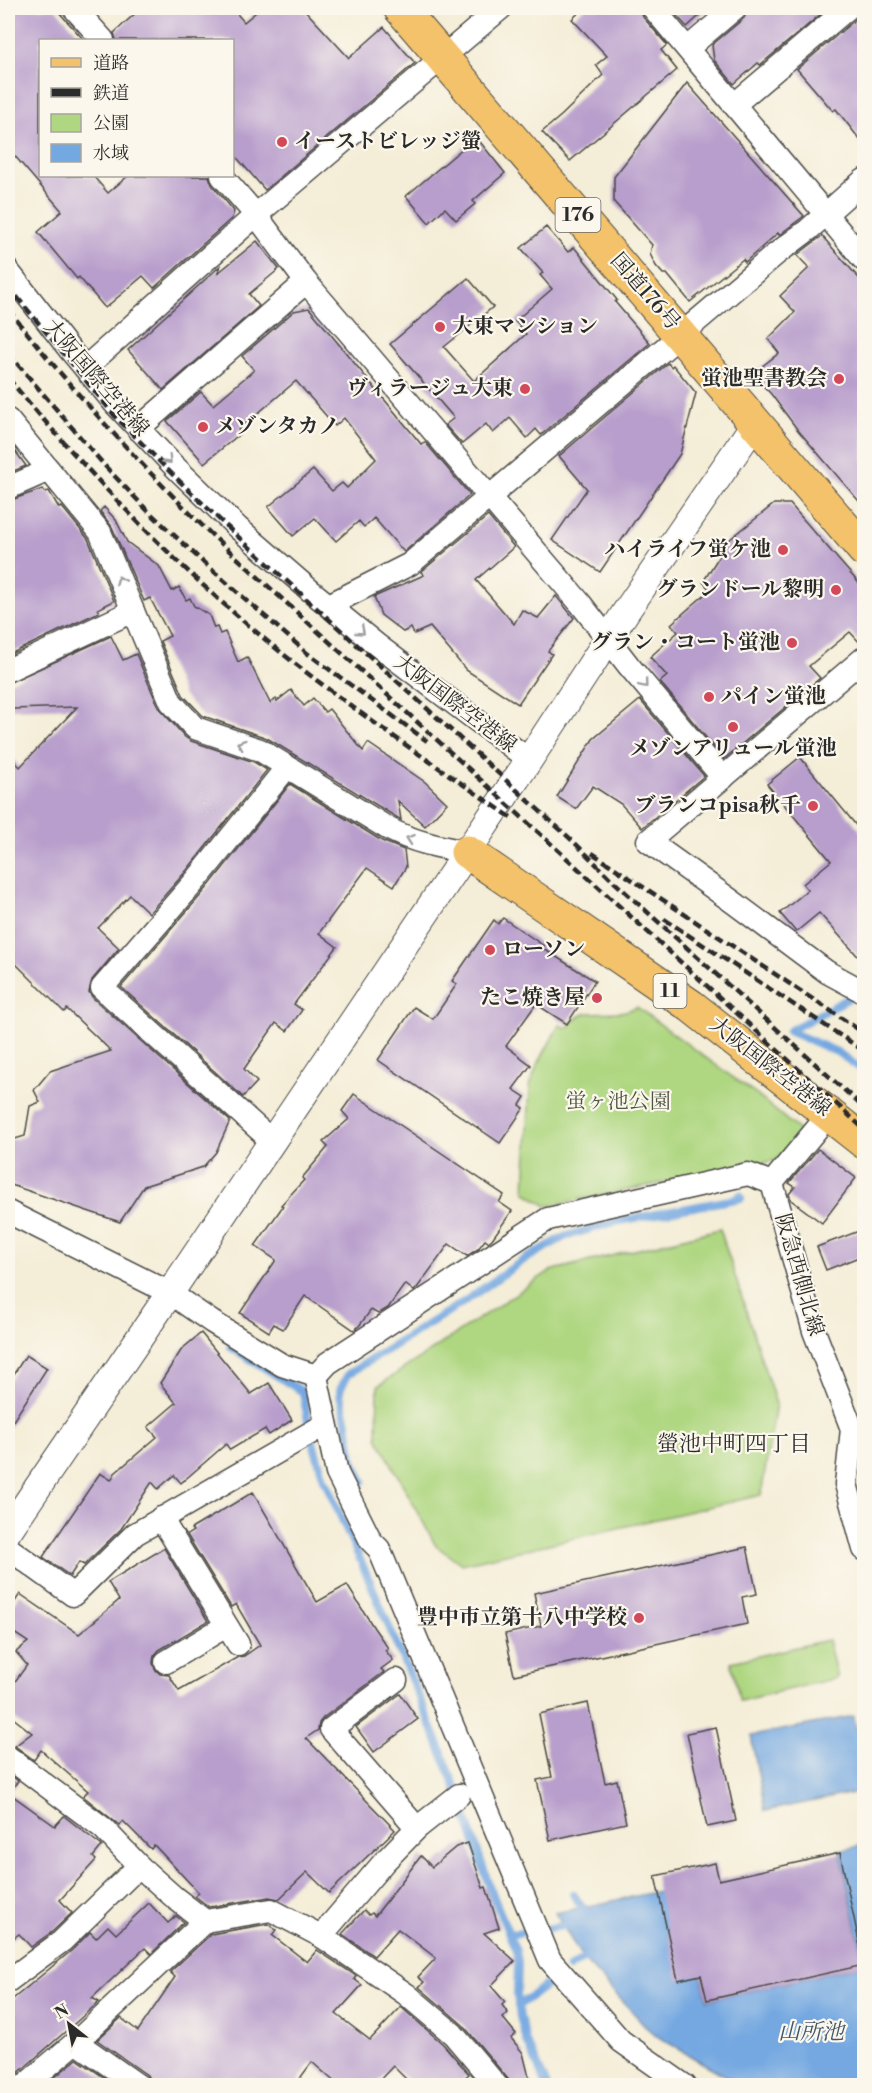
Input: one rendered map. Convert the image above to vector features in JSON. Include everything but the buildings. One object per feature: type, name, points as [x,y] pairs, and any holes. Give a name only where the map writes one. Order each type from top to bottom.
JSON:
[{"type":"main road","name":"国道176号","points":[[400,8],[864,550]]},
{"type":"main road","name":"大阪国際空港線","points":[[467,852],[691,1006],[864,1142]]},
{"type":"street","points":[[74,8],[102,39]]},
{"type":"street","points":[[85,368],[256,215],[501,8]]},
{"type":"street","points":[[653,8],[827,213],[864,260]]},
{"type":"street","points":[[687,48],[735,8]]},
{"type":"street","points":[[735,104],[848,8]]},
{"type":"street","points":[[223,177],[256,215],[306,282],[608,638],[723,778]]},
{"type":"street","points":[[329,605],[410,564],[864,180]]},
{"type":"street","name":"大阪国際空港線","points":[[8,271],[85,368],[138,429],[238,528],[400,663],[529,760],[467,852]]},
{"type":"street","points":[[138,429],[306,282]]},
{"type":"street","points":[[8,420],[100,532],[171,702],[195,728],[260,750],[389,830],[428,845],[467,852],[8,1531]]},
{"type":"street","points":[[529,760],[608,638],[756,422]]},
{"type":"street","points":[[8,488],[49,470]]},
{"type":"street","points":[[8,670],[132,610]]},
{"type":"street","points":[[859,985],[826,972],[648,841],[864,658]]},
{"type":"street","points":[[272,1141],[102,988],[197,879],[287,767]]},
{"type":"street","points":[[316,1376],[328,1363],[548,1219],[748,1174],[772,1183],[830,1113]]},
{"type":"street","name":"阪急西側北線","points":[[772,1183],[814,1331],[858,1439]]},
{"type":"street","points":[[8,1212],[170,1293],[282,1365],[316,1376]]},
{"type":"street","points":[[316,1376],[341,1482],[371,1541],[380,1549],[550,1960],[621,2041],[685,2085]]},
{"type":"street","points":[[8,1548],[73,1595],[135,1534],[326,1424]]},
{"type":"street","points":[[858,1439],[846,1484],[864,1549]]},
{"type":"street","points":[[161,1518],[232,1635],[166,1662]]},
{"type":"street","points":[[396,1680],[331,1729],[417,1828]]},
{"type":"street","points":[[8,1756],[103,1828],[139,1866],[205,1922]]},
{"type":"street","points":[[321,1936],[384,1862],[417,1828],[459,1795]]},
{"type":"street","points":[[8,1981],[62,1941],[139,1866]]},
{"type":"street","points":[[24,2085],[76,2042],[205,1922],[272,1910],[321,1936],[414,2001],[453,2034],[497,2085]]},
{"type":"street","points":[[76,2042],[139,2085]]},
{"type":"green space","name":"蛍ヶ池公園","points":[[637,1007],[758,1096],[800,1131],[777,1160],[547,1206],[525,1192],[530,1085],[537,1066],[559,1025],[567,1028],[584,1014],[621,1012]]},
{"type":"green space","points":[[720,1229],[776,1404],[761,1495],[462,1564],[436,1546],[377,1437],[378,1386],[550,1271]]},
{"type":"green space","points":[[828,1640],[837,1678],[740,1701],[731,1662]]},
{"type":"water","points":[[854,1716],[864,1769],[864,1791],[765,1811],[751,1736]]},
{"type":"water","name":"山所池","points":[[864,1845],[864,1964],[840,1850]]},
{"type":"water","name":"山所池","points":[[659,1891],[701,1975],[707,2000],[864,1965],[864,2085],[743,2085],[653,2034],[583,1959],[555,1913]]},
{"type":"waterway","points":[[789,1031],[851,997]]},
{"type":"waterway","points":[[789,1031],[837,1052],[864,1071]]},
{"type":"waterway","points":[[363,1481],[353,1461],[340,1395],[348,1374],[465,1301],[522,1261],[564,1237],[614,1222],[741,1198],[740,1195]]},
{"type":"waterway","points":[[231,1347],[303,1392],[308,1421]]},
{"type":"waterway","points":[[313,1442],[324,1479],[437,1740],[490,1888],[516,1951],[520,2017],[527,2042],[547,2086]]},
{"type":"waterway","points":[[573,1894],[582,1907]]},
{"type":"waterway","points":[[546,1929],[562,1926]]},
{"type":"waterway","points":[[510,1934],[529,1932]]},
{"type":"waterway","points":[[569,1968],[583,1959]]},
{"type":"waterway","points":[[518,2006],[553,1980]]},
{"type":"railway","points":[[8,286],[115,416],[223,523],[864,1108]]},
{"type":"railway","points":[[8,309],[106,425],[212,535],[864,1129]]},
{"type":"railway","points":[[8,353],[105,466],[146,509],[203,562],[307,653],[427,741]]},
{"type":"railway","points":[[8,378],[64,443],[153,537],[248,625],[344,701],[512,818]]},
{"type":"railway","points":[[592,853],[864,1033]]},
{"type":"railway","points":[[664,919],[864,1051]]},
{"type":"place","name":"イーストビレッジ螢","points":[[282,142]]},
{"type":"place","name":"大東マンション","points":[[440,327]]},
{"type":"place","name":"蛍池聖書教会","points":[[839,379]]},
{"type":"place","name":"ヴィラージュ大東","points":[[525,389]]},
{"type":"place","name":"メゾンタカノ","points":[[203,427]]},
{"type":"place","name":"ハイライフ蛍ケ池","points":[[783,550]]},
{"type":"place","name":"グランドール黎明","points":[[836,590]]},
{"type":"place","name":"グラン・コート蛍池","points":[[792,643]]},
{"type":"place","name":"パイン蛍池","points":[[709,697]]},
{"type":"place","name":"メゾンアリュール蛍池","points":[[733,727]]},
{"type":"place","name":"ブランコpisa秋千","points":[[813,806]]},
{"type":"place","name":"ローソン","points":[[490,950]]},
{"type":"place","name":"たこ焼き屋","points":[[597,998]]},
{"type":"place","name":"豊中市立第十八中学校","points":[[639,1618]]},
{"type":"district","name":"螢池中町四丁目","points":[[734,1444]]}]
